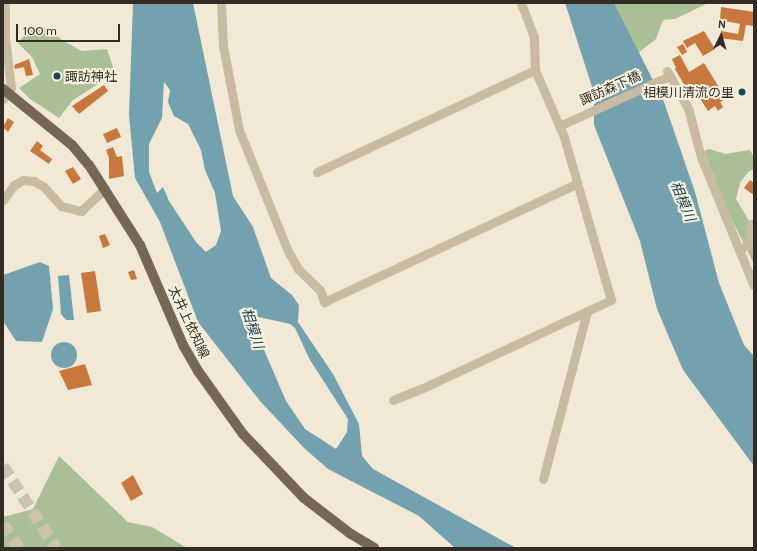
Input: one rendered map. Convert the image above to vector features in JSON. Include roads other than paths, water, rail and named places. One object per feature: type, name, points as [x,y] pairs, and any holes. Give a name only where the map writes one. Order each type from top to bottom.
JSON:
[{"type":"main road","name":"太井上依知線","points":[[5,94],[72,145],[105,189],[140,245],[194,364],[243,434],[304,498],[351,534],[374,548]]},
{"type":"street","points":[[5,3],[5,38],[11,88],[5,94]]},
{"type":"street","points":[[221,3],[223,46],[239,130],[287,249],[298,269],[320,290],[324,302],[576,184]]},
{"type":"street","points":[[392,400],[423,388],[611,300],[576,184],[562,124],[535,70],[534,37],[522,3]]},
{"type":"street","points":[[316,172],[535,70]]},
{"type":"street","name":"諏訪森下橋","points":[[562,124],[667,75],[688,108],[701,157],[740,250]]},
{"type":"street","points":[[3,200],[14,185],[23,180],[34,181],[44,187],[61,206],[81,211],[105,189]]},
{"type":"street","points":[[754,223],[751,224],[751,242],[740,250],[754,286]]},
{"type":"street","points":[[543,479],[587,311]]},
{"type":"water","name":"相模川","points":[[133,3],[193,3],[233,196],[253,227],[271,278],[292,295],[299,305],[298,322],[333,374],[359,424],[362,456],[373,469],[516,548],[455,548],[419,516],[328,469],[304,448],[260,401],[198,322],[160,222],[135,178],[129,115]],"holes":[[[164,82],[170,90],[168,102],[174,116],[188,124],[201,150],[205,170],[215,193],[221,231],[216,245],[206,252],[196,242],[169,201],[163,187],[157,193],[149,172],[149,144],[162,118]],[[249,315],[290,324],[295,328],[310,360],[348,419],[347,432],[336,449],[305,429],[286,401]]]},
{"type":"water","name":"相模川","points":[[565,3],[614,3],[664,102],[695,192],[719,283],[744,345],[754,356],[754,466],[683,370],[657,309],[640,241],[594,125],[594,93]]},
{"type":"water","points":[[40,262],[49,266],[53,309],[42,342],[16,341],[3,321],[3,275]]},
{"type":"water","points":[[69,275],[74,320],[66,320],[61,314],[58,276]]},
{"type":"water","points":[[64,342],[73,346],[77,355],[73,364],[64,368],[55,364],[51,355],[55,346]]},
{"type":"tunnel","points":[[3,466],[56,548]]},
{"type":"tunnel","points":[[3,524],[19,548]]},
{"type":"place","name":"諏訪神社","points":[[57,76]]},
{"type":"place","name":"相模川清流の里","points":[[742,92]]}]
